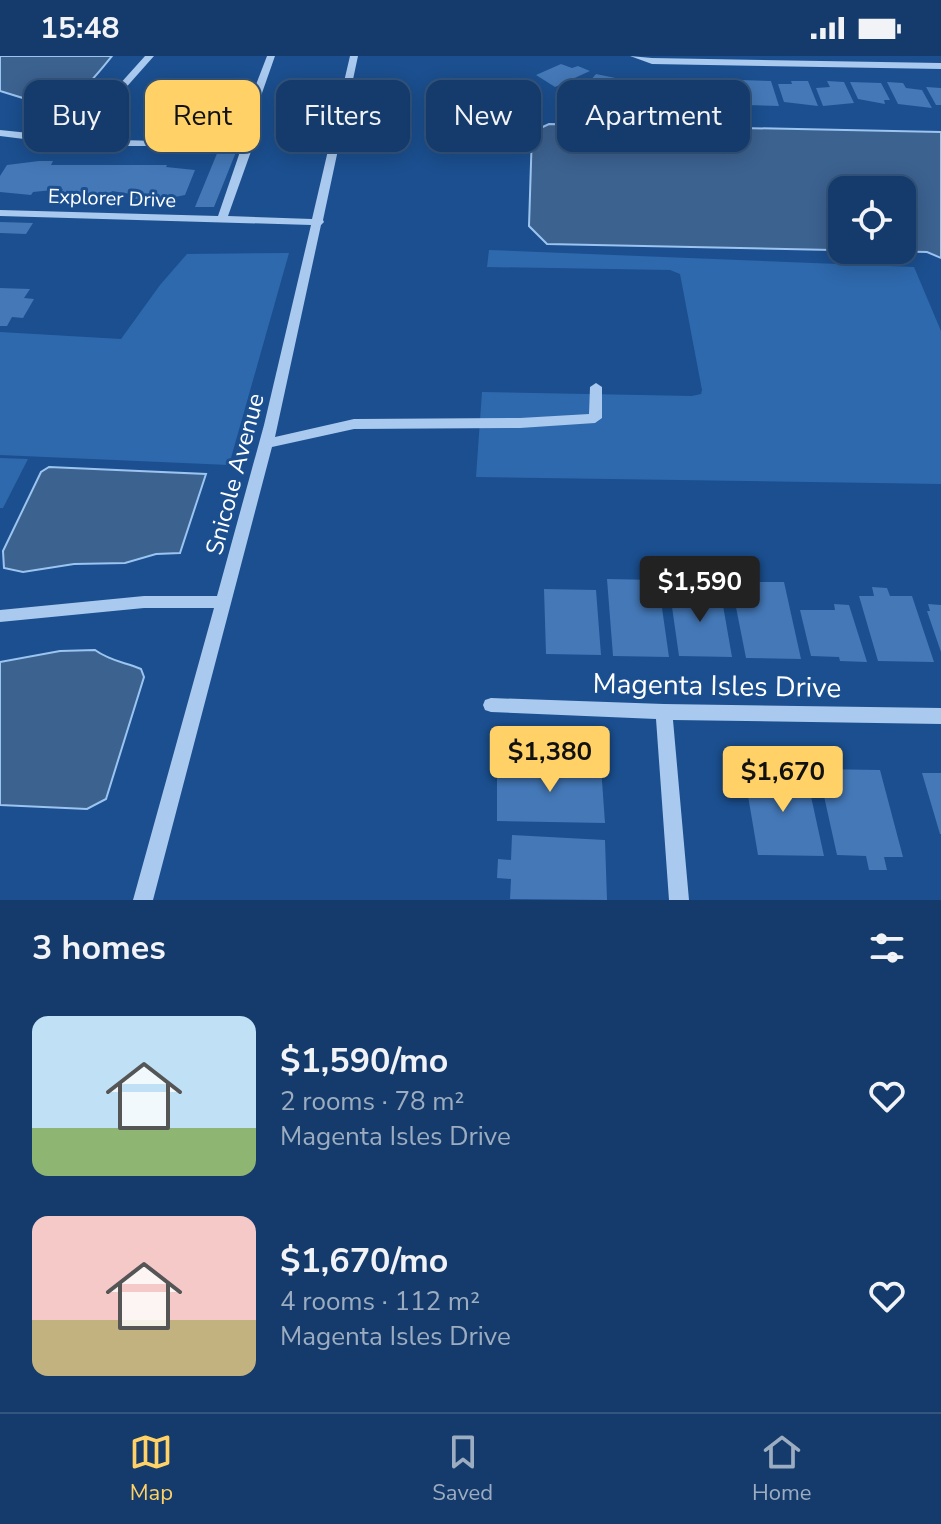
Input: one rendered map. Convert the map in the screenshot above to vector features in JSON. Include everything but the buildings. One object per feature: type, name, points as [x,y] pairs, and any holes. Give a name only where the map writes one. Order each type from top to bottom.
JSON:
[{"type":"street","points":[[128,80],[150,56]]},
{"type":"street","points":[[260,86],[271,56]]},
{"type":"street","name":"Snicole Avenue","points":[[143,900],[267,443],[354,56]]},
{"type":"street","points":[[634,56],[652,61],[941,66]]},
{"type":"street","points":[[0,133],[24,136]]},
{"type":"street","points":[[222,219],[244,152]]},
{"type":"street","name":"Explorer Drive","points":[[0,213],[319,222]]},
{"type":"street","points":[[267,443],[354,424],[520,423],[595,418],[596,387]]},
{"type":"street","points":[[0,616],[144,602],[224,602]]},
{"type":"street","name":"Magenta Isles Drive","points":[[491,705],[664,712],[941,716]]},
{"type":"street","points":[[664,712],[679,900]]},
{"type":"shaded area","points":[[0,56],[112,56],[92,80],[24,80],[24,98],[0,91]]},
{"type":"shaded area","points":[[549,124],[557,124],[557,152],[750,152],[750,128],[941,132],[941,258],[927,252],[916,252],[916,176],[828,176],[828,250],[547,244],[529,226],[531,152],[541,152],[541,128]]},
{"type":"shaded area","points":[[489,250],[914,267],[941,331],[941,484],[476,477],[482,392],[692,396],[701,394],[702,390],[680,274],[670,270],[487,267]]},
{"type":"shaded area","points":[[289,253],[229,465],[0,455],[0,332],[121,339],[187,254]]},
{"type":"shaded area","points":[[0,458],[28,459],[3,508],[0,508]]},
{"type":"shaded area","points":[[49,467],[206,474],[180,553],[156,554],[125,563],[74,564],[23,572],[4,568],[3,551],[41,472]]},
{"type":"shaded area","points":[[95,650],[141,669],[144,677],[106,799],[87,809],[0,805],[0,662],[60,651]]}]
